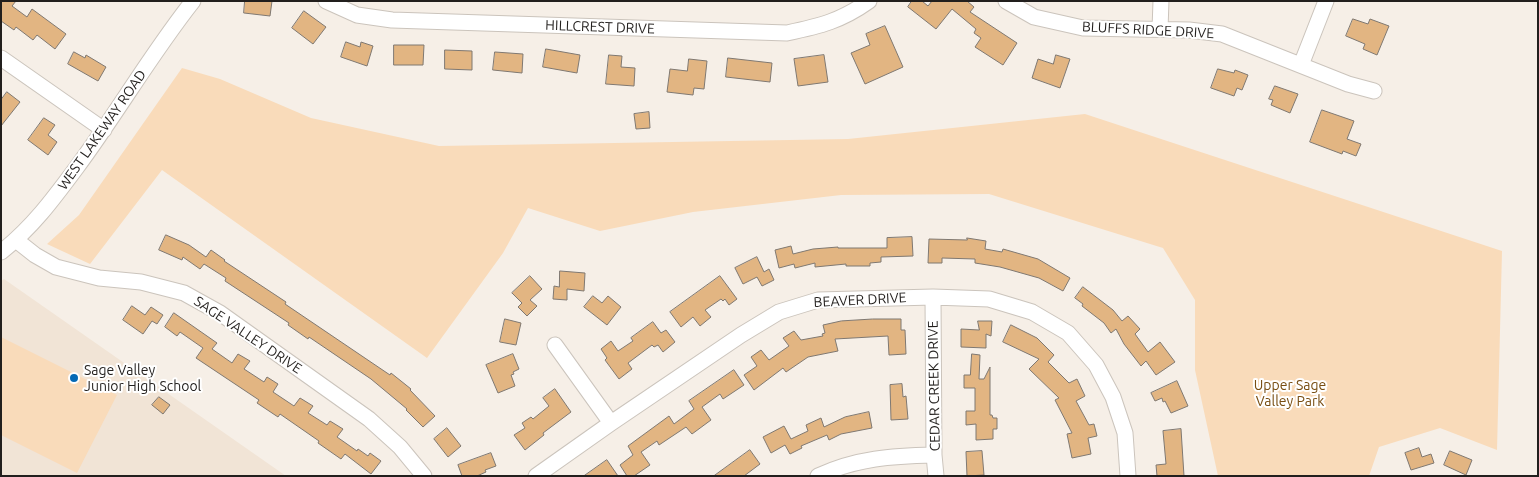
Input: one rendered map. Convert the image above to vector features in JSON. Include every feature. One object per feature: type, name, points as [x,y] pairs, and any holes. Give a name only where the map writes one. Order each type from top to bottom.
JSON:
[{"type":"street","name":"WEST LAKEWAY ROAD","points":[[1,252],[37,220],[104,130],[193,1]]},
{"type":"street","name":"HILLCREST DRIVE","points":[[326,1],[357,15],[392,20],[787,34],[822,26],[853,12],[869,1]]},
{"type":"street","name":"BLUFFS RIDGE DRIVE","points":[[1006,1],[1034,17],[1083,28],[1189,30],[1222,34],[1348,84],[1374,91]]},
{"type":"street","points":[[1160,29],[1161,1]]},
{"type":"street","points":[[1301,65],[1326,1]]},
{"type":"street","points":[[1,58],[104,130]]},
{"type":"street","name":"SAGE VALLEY DRIVE","points":[[16,240],[56,267],[99,278],[141,282],[184,293],[220,313],[369,419],[400,447],[424,476]]},
{"type":"street","name":"BEAVER DRIVE","points":[[536,476],[741,335],[779,312],[818,300],[933,297],[989,299],[1032,312],[1068,333],[1096,366],[1113,397],[1125,433],[1128,476]]},
{"type":"street","name":"CEDAR CREEK DRIVE","points":[[933,297],[934,455],[936,476]]},
{"type":"street","points":[[555,344],[611,423]]},
{"type":"street","points":[[818,476],[829,470],[871,459],[888,456],[934,455]]},
{"type":"shaded area","name":"Sage Valley Junior High School","points":[[4,279],[286,476],[1,476],[1,281]]},
{"type":"green space","name":"Upper Sage Valley Park","points":[[182,68],[220,79],[311,118],[439,146],[848,139],[1085,114],[1502,251],[1497,450],[1440,428],[1379,447],[1369,476],[1218,476],[1195,370],[1195,300],[1163,248],[989,194],[841,195],[693,212],[600,231],[528,208],[503,253],[427,358],[162,170],[90,264],[47,244],[79,215]]},
{"type":"green space","points":[[1,337],[117,395],[77,473],[1,435]]},
{"type":"building","points":[[1,1],[16,1],[12,6],[27,17],[32,9],[66,34],[55,49],[37,35],[33,40],[16,27],[14,30],[1,21]]},
{"type":"building","points":[[245,1],[272,1],[270,16],[244,13]]},
{"type":"building","points":[[912,1],[922,1],[928,6],[932,1],[967,1],[974,7],[970,12],[1017,43],[1003,65],[975,47],[981,38],[974,33],[976,29],[952,9],[936,29],[908,7]]},
{"type":"building","points":[[304,11],[326,27],[313,44],[292,28]]},
{"type":"building","points":[[1353,19],[1368,24],[1370,19],[1389,26],[1377,55],[1363,49],[1365,44],[1346,36]]},
{"type":"building","points":[[885,26],[903,67],[865,84],[851,53],[870,45],[866,34]]},
{"type":"building","points":[[346,42],[360,47],[361,42],[373,46],[367,66],[341,57]]},
{"type":"building","points":[[394,45],[424,45],[423,65],[394,65]]},
{"type":"building","points":[[546,49],[580,55],[577,73],[543,67]]},
{"type":"building","points":[[445,50],[472,51],[472,70],[445,69]]},
{"type":"building","points":[[74,52],[85,58],[86,55],[106,67],[98,81],[68,64]]},
{"type":"building","points":[[495,52],[523,54],[522,73],[493,70]]},
{"type":"building","points":[[609,55],[622,56],[621,67],[635,68],[634,86],[606,84]]},
{"type":"building","points":[[824,55],[828,82],[798,86],[794,59]]},
{"type":"building","points":[[1056,55],[1070,59],[1060,88],[1032,78],[1038,59],[1053,64]]},
{"type":"building","points":[[728,58],[772,63],[770,82],[726,77]]},
{"type":"building","points":[[689,59],[707,61],[704,89],[694,88],[693,95],[667,92],[670,69],[687,71]]},
{"type":"building","points":[[1218,69],[1234,73],[1235,70],[1248,75],[1242,90],[1237,88],[1234,96],[1211,88]]},
{"type":"building","points":[[1275,86],[1298,94],[1290,113],[1271,105],[1273,100],[1269,99]]},
{"type":"building","points":[[7,92],[20,102],[1,126],[1,100]]},
{"type":"building","points":[[1322,110],[1354,121],[1347,139],[1361,144],[1356,156],[1343,151],[1342,154],[1310,142]]},
{"type":"building","points":[[649,112],[650,128],[636,129],[634,114]]},
{"type":"building","points":[[44,118],[55,125],[48,135],[57,142],[48,155],[28,140]]},
{"type":"building","points":[[166,235],[189,245],[206,257],[211,250],[224,261],[286,302],[285,304],[390,375],[391,373],[411,389],[435,416],[423,427],[407,409],[371,379],[309,337],[308,339],[288,325],[289,323],[225,281],[226,278],[204,264],[200,269],[183,257],[182,260],[159,250]]},
{"type":"building","points":[[912,237],[913,256],[881,257],[881,262],[870,263],[870,266],[846,266],[846,264],[815,267],[815,263],[795,268],[794,264],[779,268],[775,250],[791,246],[793,254],[813,249],[838,247],[887,248],[887,238]]},
{"type":"building","points":[[967,238],[986,241],[985,249],[1002,252],[1003,249],[1038,259],[1070,278],[1063,291],[1039,278],[1000,267],[975,263],[975,259],[942,258],[942,263],[928,263],[929,239],[967,240]]},
{"type":"building","points":[[757,257],[764,272],[769,269],[774,280],[762,286],[757,277],[743,284],[735,268]]},
{"type":"building","points":[[560,271],[585,273],[584,291],[567,289],[567,300],[553,299],[554,286],[559,287]]},
{"type":"building","points":[[530,276],[542,289],[530,300],[537,306],[527,316],[518,307],[522,303],[512,293]]},
{"type":"building","points":[[720,276],[737,299],[729,305],[725,299],[723,301],[721,299],[705,310],[711,317],[700,326],[693,317],[681,327],[670,312]]},
{"type":"building","points":[[1083,287],[1113,310],[1122,321],[1128,316],[1140,329],[1135,334],[1148,352],[1160,342],[1175,362],[1156,375],[1146,361],[1141,366],[1124,344],[1116,329],[1111,333],[1104,323],[1075,298]]},
{"type":"building","points":[[593,296],[602,303],[608,296],[621,307],[607,325],[584,307]]},
{"type":"building","points":[[132,306],[145,315],[151,307],[163,315],[157,324],[152,321],[143,334],[123,320]]},
{"type":"building","points":[[174,313],[217,343],[212,349],[232,363],[238,354],[250,361],[244,369],[264,382],[267,377],[278,384],[273,392],[294,406],[300,398],[313,406],[308,413],[327,425],[330,421],[343,429],[337,437],[357,451],[358,449],[368,456],[370,453],[381,461],[371,474],[345,454],[341,459],[280,414],[278,417],[257,403],[259,400],[196,358],[203,348],[180,332],[177,336],[165,327]]},
{"type":"building","points":[[505,319],[521,323],[516,345],[500,342]]},
{"type":"building","points":[[901,319],[901,330],[905,330],[906,354],[889,355],[888,336],[835,339],[838,351],[808,357],[786,372],[783,368],[754,390],[744,375],[757,366],[751,357],[761,350],[769,360],[789,346],[783,338],[794,331],[801,340],[823,336],[822,334],[825,333],[823,325],[841,321]]},
{"type":"building","points":[[978,321],[992,321],[991,336],[986,334],[986,348],[961,347],[961,329],[979,330]]},
{"type":"building","points":[[653,322],[661,333],[666,330],[675,342],[663,352],[658,345],[654,347],[652,345],[628,363],[632,369],[619,379],[605,360],[607,358],[601,349],[611,341],[618,351],[633,341],[631,338]]},
{"type":"building","points":[[1011,325],[1037,338],[1054,355],[1048,362],[1069,383],[1077,379],[1085,396],[1076,401],[1089,425],[1094,424],[1097,436],[1088,438],[1091,454],[1072,458],[1067,434],[1072,433],[1055,400],[1059,398],[1029,369],[1039,359],[1003,342]]},
{"type":"building","points":[[513,354],[519,369],[511,375],[515,386],[498,393],[486,365]]},
{"type":"building","points":[[972,354],[980,355],[979,379],[984,379],[990,367],[990,415],[993,418],[997,418],[997,429],[993,429],[993,439],[976,440],[976,424],[966,425],[966,411],[975,411],[975,388],[964,388],[964,375],[970,375]]},
{"type":"building","points":[[734,370],[744,385],[723,399],[720,394],[702,407],[711,420],[692,434],[686,427],[659,445],[657,441],[641,452],[650,465],[634,476],[627,476],[620,465],[633,455],[628,446],[669,416],[674,424],[694,409],[689,401]]},
{"type":"building","points":[[1177,381],[1188,406],[1171,413],[1162,398],[1155,401],[1151,393]]},
{"type":"building","points":[[902,384],[903,397],[906,396],[908,419],[891,420],[890,385]]},
{"type":"building","points":[[555,389],[571,412],[543,433],[544,435],[525,450],[514,435],[525,428],[522,423],[531,417],[533,419],[549,406],[543,398]]},
{"type":"building","points":[[159,397],[170,405],[163,414],[152,405]]},
{"type":"building","points":[[869,412],[872,428],[841,434],[829,440],[827,435],[801,446],[802,448],[790,454],[785,445],[771,453],[763,437],[784,426],[791,439],[808,431],[806,425],[821,418],[824,427],[845,417]]},
{"type":"building","points":[[447,428],[461,446],[448,457],[434,439]]},
{"type":"building","points":[[1181,429],[1184,476],[1157,476],[1156,465],[1166,464],[1163,431]]},
{"type":"building","points":[[1419,448],[1422,457],[1431,454],[1434,463],[1411,470],[1405,453]]},
{"type":"building","points":[[750,450],[760,464],[744,476],[714,476]]},
{"type":"building","points":[[982,451],[984,475],[967,476],[966,452]]},
{"type":"building","points":[[1450,451],[1472,460],[1466,475],[1444,465]]},
{"type":"building","points":[[491,453],[496,466],[485,470],[486,472],[477,476],[462,476],[458,465]]},
{"type":"building","points":[[607,460],[618,476],[584,476]]},
{"type":"place","name":"Sage Valley Junior High School","points":[[74,378]]}]
